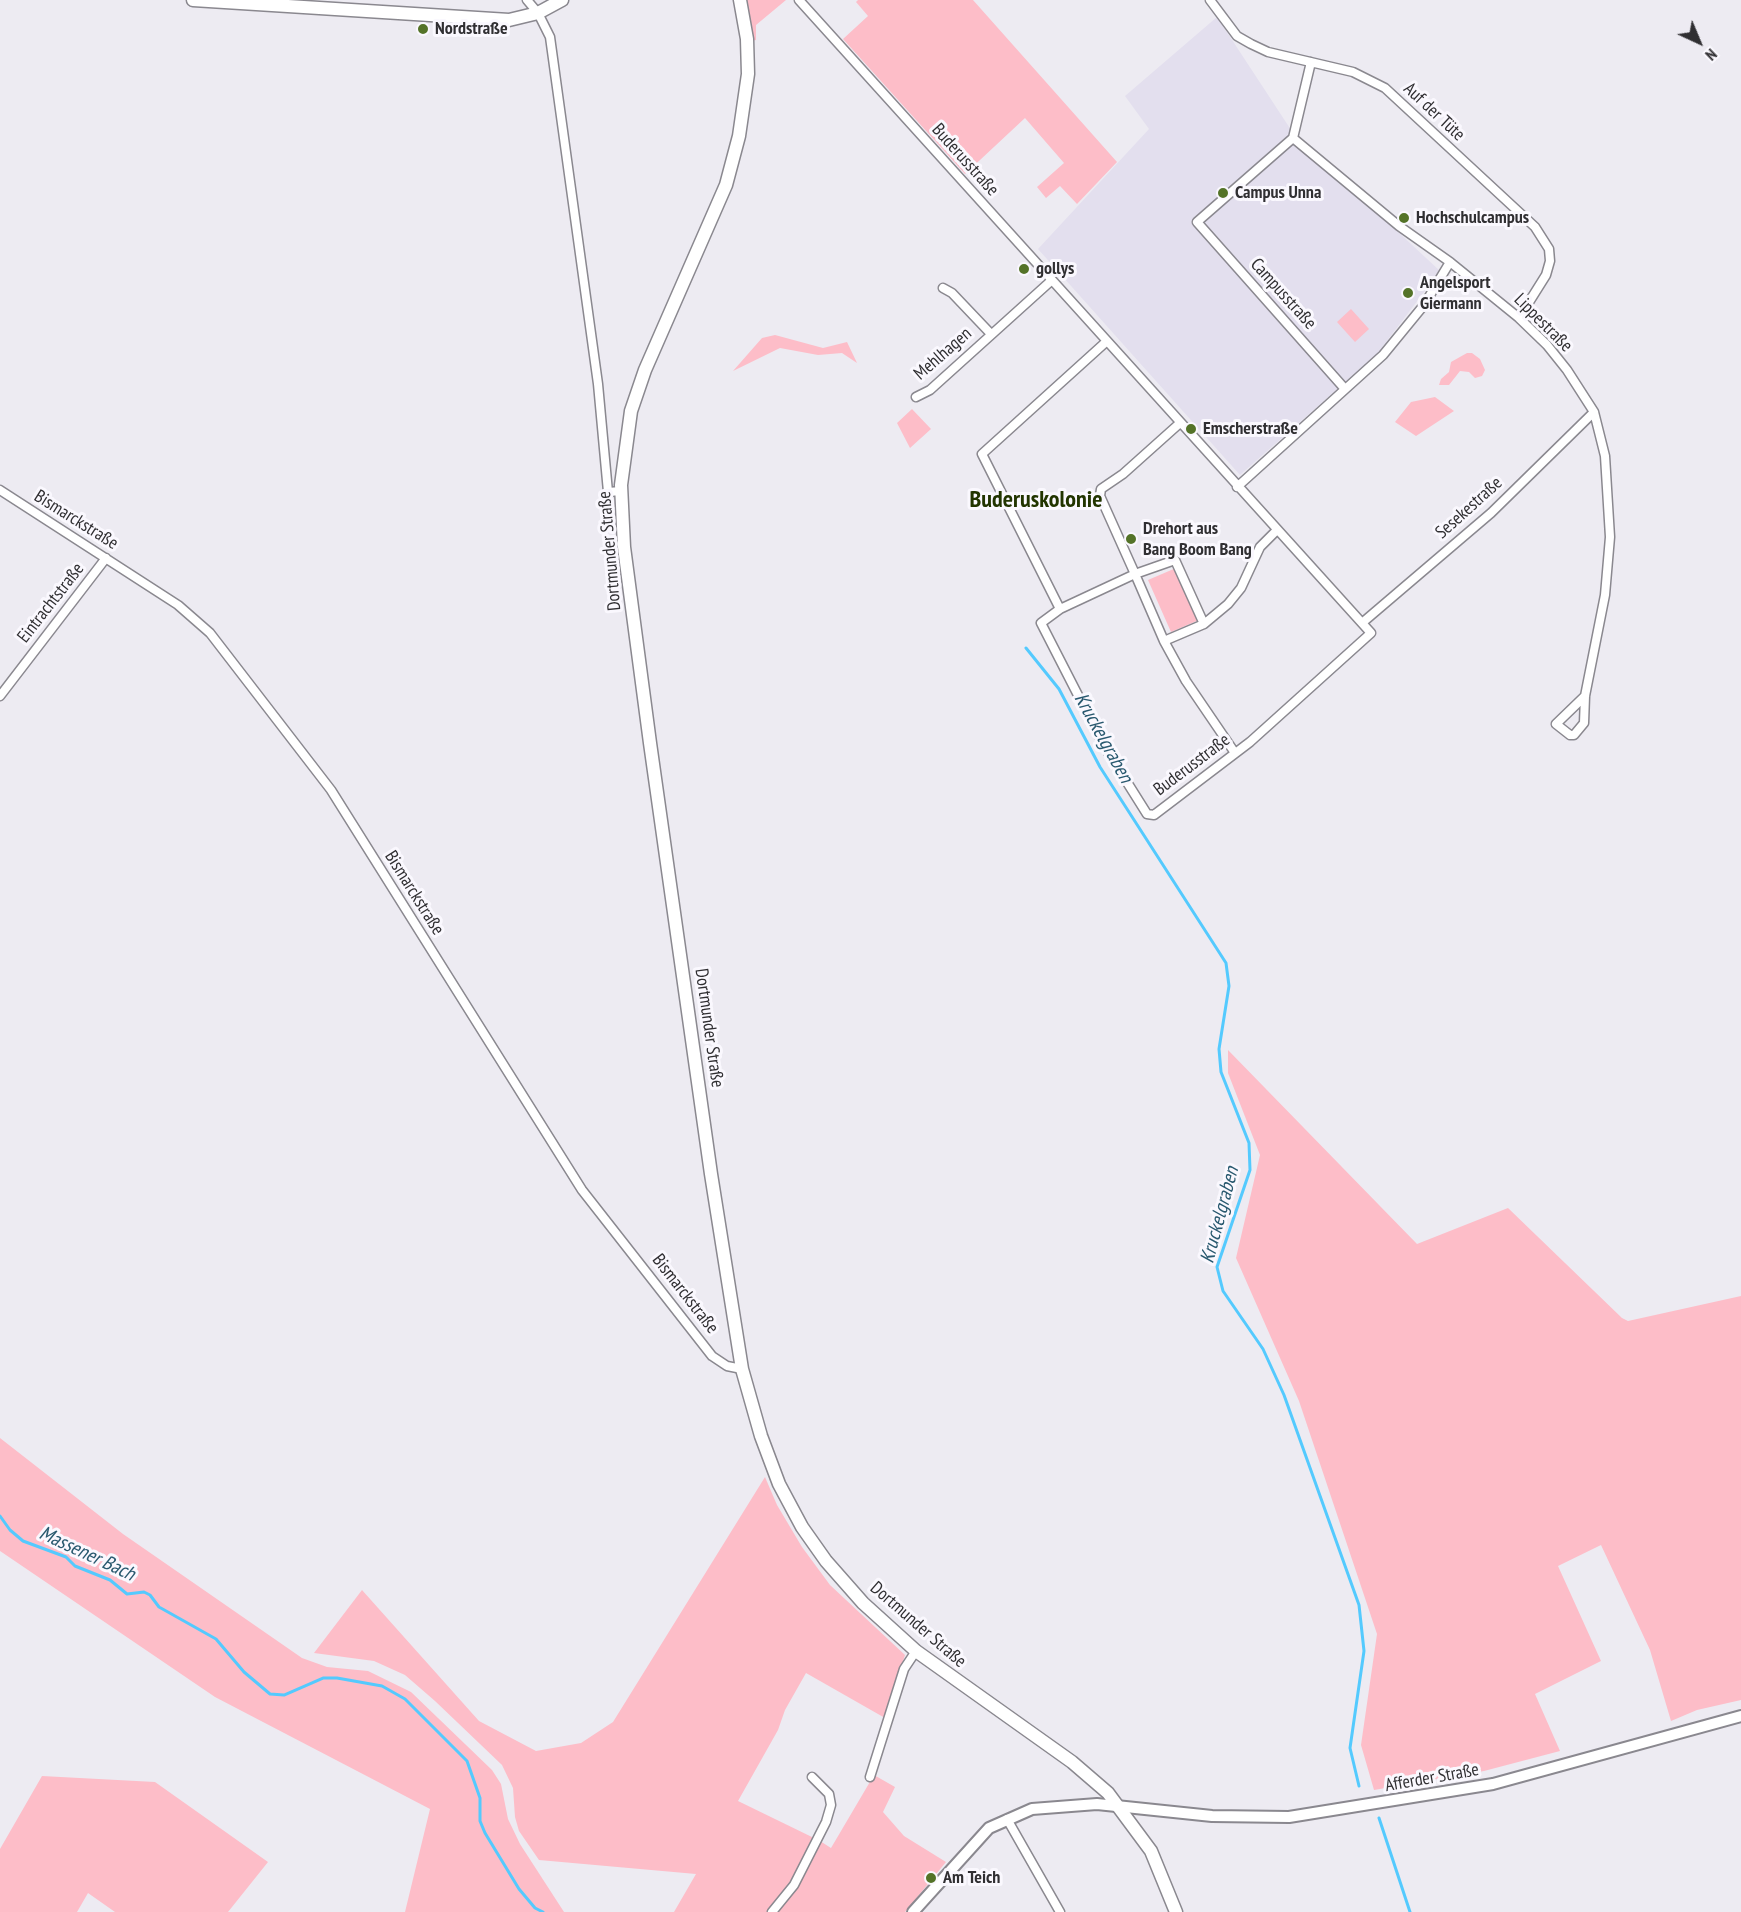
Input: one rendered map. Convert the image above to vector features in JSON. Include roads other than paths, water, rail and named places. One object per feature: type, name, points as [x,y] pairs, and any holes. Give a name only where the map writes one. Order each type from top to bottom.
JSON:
[{"type":"main road","points":[[193,0],[509,20],[538,13],[562,0]]},
{"type":"main road","name":"Dortmunder Straße","points":[[740,0],[747,39],[748,74],[739,136],[726,185],[645,370],[631,411],[625,444],[621,491],[624,547],[649,731],[711,1174],[742,1369],[764,1445],[779,1484],[801,1527],[848,1588],[916,1651],[1072,1762],[1120,1807],[1151,1851],[1176,1912]]},
{"type":"street","points":[[527,0],[538,13],[550,37],[598,384],[608,492],[621,491]]},
{"type":"street","name":"Buderusstraße","points":[[799,0],[1276,531],[1371,633],[1235,753],[1154,815],[1147,814],[1098,734],[1041,623],[1060,609]]},
{"type":"street","name":"Auf der Tüte","points":[[1210,0],[1237,36],[1251,44],[1268,52],[1353,72],[1385,88],[1544,238],[1549,255],[1546,275],[1519,318]]},
{"type":"street","points":[[1293,138],[1311,62]]},
{"type":"street","name":"Campusstraße","points":[[1293,138],[1197,222],[1345,388]]},
{"type":"street","name":"Lippestraße","points":[[1293,138],[1399,226],[1450,262],[1519,318],[1567,370],[1594,412],[1605,456],[1610,537],[1605,595],[1585,696],[1584,723],[1574,735],[1570,735],[1556,724],[1585,696]]},
{"type":"street","points":[[1237,487],[1388,349],[1424,305],[1450,262]]},
{"type":"street","name":"Mehlhagen","points":[[916,397],[930,390],[1052,280]]},
{"type":"street","name":"Mehlhagen","points":[[943,288],[952,293],[991,334]]},
{"type":"street","points":[[1107,341],[982,454],[1060,609],[1136,574],[1175,560],[1204,624]]},
{"type":"street","name":"Sesekestraße","points":[[1362,623],[1491,513],[1594,412]]},
{"type":"street","points":[[1180,423],[1100,492],[1164,641],[1186,681],[1235,753]]},
{"type":"street","name":"Bismarckstraße","points":[[0,490],[178,604],[210,633],[331,790],[582,1190],[712,1356],[727,1366],[742,1369]]},
{"type":"street","points":[[1164,641],[1204,624],[1235,597],[1260,547],[1276,531]]},
{"type":"street","name":"Eintrachtstraße","points":[[0,696],[106,558]]},
{"type":"street","points":[[870,1777],[904,1669],[916,1651]]},
{"type":"street","name":"Afferder Straße","points":[[913,1912],[982,1835],[1007,1818],[1032,1809],[1052,1805],[1097,1804],[1258,1818],[1289,1817],[1493,1784],[1741,1716]]},
{"type":"street","points":[[772,1912],[794,1886],[826,1822],[831,1805],[829,1794],[812,1778]]},
{"type":"street","points":[[1007,1818],[1060,1912]]},
{"type":"waterway","name":"Kruckelgraben","points":[[1026,648],[1059,689],[1100,767],[1226,963],[1229,986],[1219,1049],[1221,1072],[1249,1143],[1250,1170],[1217,1267],[1223,1291],[1263,1349],[1284,1395],[1359,1605],[1364,1651],[1350,1748],[1359,1786]]},
{"type":"waterway","name":"Massener Bach","points":[[0,1516],[10,1530],[23,1541],[66,1557],[75,1566],[110,1580],[127,1594],[144,1592],[150,1595],[159,1607],[216,1639],[244,1672],[270,1694],[284,1695],[323,1678],[337,1678],[382,1686],[405,1699],[467,1761],[480,1798],[480,1821],[485,1833],[519,1889],[535,1908],[543,1912]]},
{"type":"waterway","name":"Kruckelgraben","points":[[1379,1818],[1410,1912]]},
{"type":"place","name":"Nordstraße","points":[[423,29]]},
{"type":"place","name":"Campus Unna","points":[[1223,193]]},
{"type":"place","name":"Hochschulcampus","points":[[1404,218]]},
{"type":"place","name":"gollys","points":[[1024,269]]},
{"type":"place","name":"Angelsport Giermann","points":[[1408,293]]},
{"type":"place","name":"Emscherstraße","points":[[1191,429]]},
{"type":"place","name":"Drehort aus Bang Boom Bang","points":[[1131,539]]},
{"type":"place","name":"Am Teich","points":[[931,1878]]},
{"type":"district","name":"Buderuskolonie","points":[[1036,500]]}]
